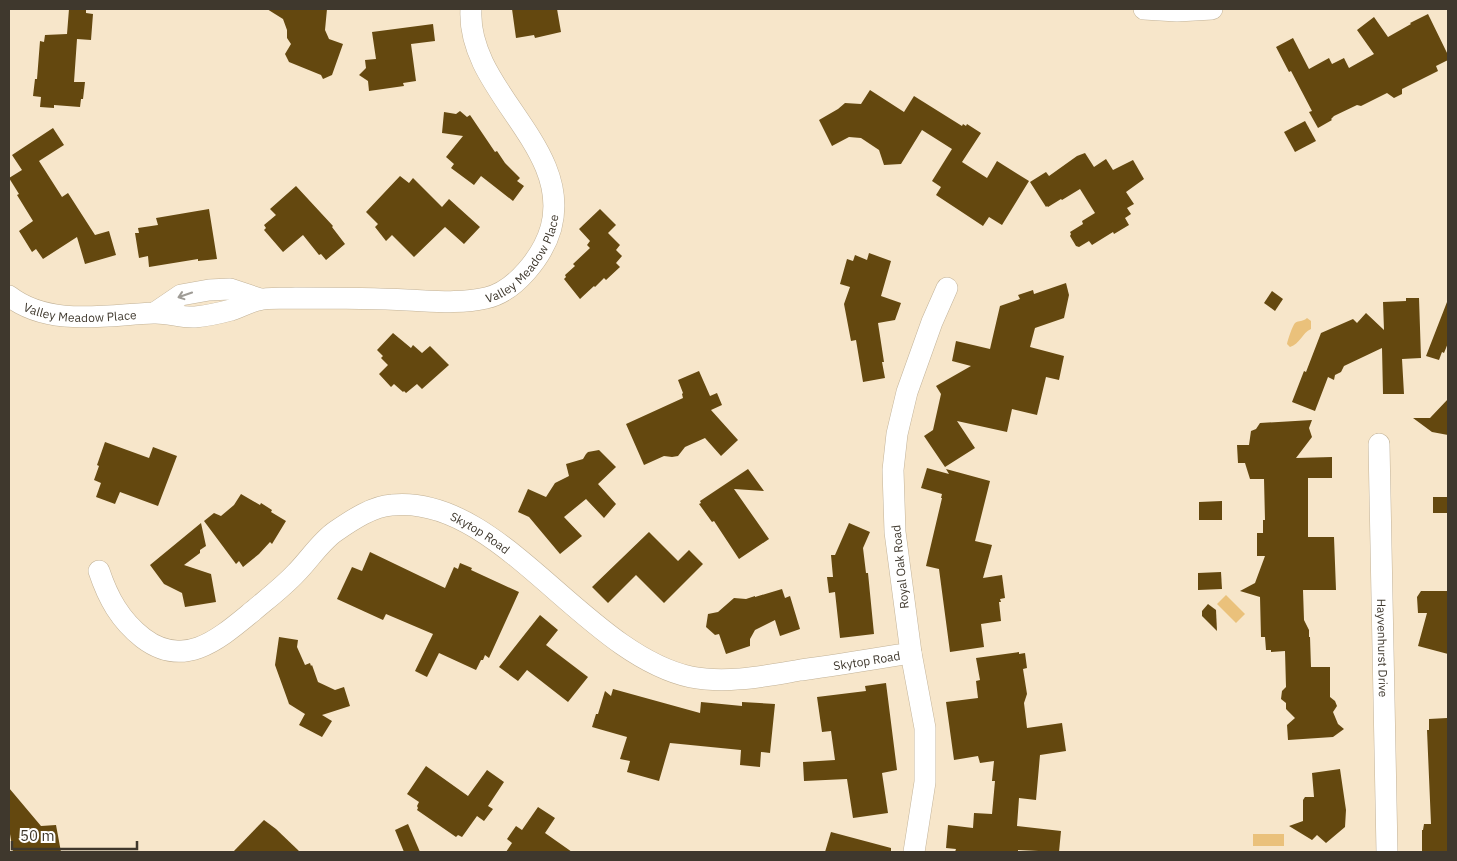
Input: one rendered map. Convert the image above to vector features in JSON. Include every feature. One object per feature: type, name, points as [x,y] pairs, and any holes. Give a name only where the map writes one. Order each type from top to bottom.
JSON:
[{"type":"street","name":"Valley Meadow Place","points":[[156,312],[181,295],[218,289],[230,289],[260,299],[342,298],[449,301],[487,298],[509,287],[523,276],[542,250],[551,227],[554,200],[551,180],[542,160],[485,68],[474,42],[470,25],[470,9]]},
{"type":"street","points":[[1144,9],[1177,11],[1212,9]]},
{"type":"street","name":"Royal Oak Road","points":[[914,852],[926,782],[924,728],[911,654],[896,532],[894,461],[897,434],[907,392],[928,331],[947,288]]},
{"type":"street","points":[[218,289],[220,312]]},
{"type":"street","name":"Valley Meadow Place","points":[[9,296],[20,304],[40,311],[70,316],[156,312],[194,317],[230,311],[260,299]]},
{"type":"street","name":"Hayvenhurst Drive","points":[[1379,444],[1387,852]]},
{"type":"street","name":"Skytop Road","points":[[98,571],[107,596],[119,614],[136,632],[151,644],[171,650],[190,650],[206,646],[232,628],[295,575],[334,532],[367,512],[391,504],[424,506],[448,514],[496,541],[627,649],[656,665],[690,676],[713,680],[748,678],[911,654]]},
{"type":"shaded area","points":[[1307,318],[1311,321],[1311,329],[1290,347],[1287,344],[1295,323]]},
{"type":"shaded area","points":[[1226,595],[1245,614],[1236,623],[1217,604]]},
{"type":"shaded area","points":[[1253,834],[1284,834],[1284,846],[1253,846]]},
{"type":"building","points":[[69,9],[86,10],[86,13],[93,14],[91,40],[77,39],[74,82],[85,82],[83,99],[81,99],[80,107],[54,105],[54,108],[40,107],[41,97],[33,96],[35,79],[37,79],[40,41],[44,42],[45,35],[67,34]]},
{"type":"building","points":[[267,9],[327,9],[325,30],[329,39],[343,44],[332,75],[323,79],[321,75],[289,62],[285,54],[291,44],[287,38],[287,30],[283,19]]},
{"type":"building","points":[[512,9],[557,9],[561,32],[535,38],[534,35],[516,38]]},
{"type":"building","points":[[1428,14],[1448,55],[1448,60],[1436,66],[1438,71],[1402,89],[1402,94],[1394,98],[1387,93],[1361,106],[1357,105],[1334,116],[1332,120],[1318,128],[1309,112],[1312,111],[1276,47],[1293,38],[1309,69],[1329,58],[1332,64],[1344,58],[1349,68],[1374,54],[1357,30],[1374,17],[1388,37]]},
{"type":"building","points":[[433,24],[435,41],[411,44],[416,81],[403,83],[404,86],[369,91],[368,81],[359,75],[366,68],[365,60],[376,59],[372,32]]},
{"type":"building","points":[[870,90],[904,112],[914,96],[962,126],[967,124],[981,133],[962,162],[987,178],[997,161],[1029,181],[1002,225],[989,217],[983,226],[936,195],[941,187],[932,181],[952,149],[922,130],[901,164],[884,165],[879,150],[861,138],[849,137],[832,146],[819,120],[845,103],[861,104]]},
{"type":"building","points":[[460,111],[467,117],[470,115],[495,152],[497,151],[505,163],[520,178],[517,181],[524,186],[513,201],[481,176],[474,185],[451,168],[454,164],[446,157],[463,136],[442,133],[444,112],[456,114]]},
{"type":"building","points":[[1305,121],[1316,141],[1295,152],[1284,132]]},
{"type":"building","points":[[53,128],[64,145],[39,161],[62,197],[68,193],[95,235],[109,231],[116,255],[85,264],[77,237],[43,259],[36,249],[32,252],[19,231],[33,221],[9,178],[22,170],[12,155]]},
{"type":"building","points":[[1085,153],[1094,167],[1106,159],[1113,170],[1133,160],[1144,179],[1126,192],[1134,204],[1127,208],[1131,214],[1125,218],[1129,225],[1092,245],[1089,241],[1079,247],[1076,246],[1070,236],[1070,232],[1095,213],[1080,189],[1046,207],[1030,182],[1046,172],[1049,176],[1077,156]]},
{"type":"building","points":[[400,176],[409,183],[413,178],[442,207],[449,199],[480,227],[464,244],[445,227],[414,257],[392,235],[386,241],[375,227],[378,224],[366,212]]},
{"type":"building","points":[[296,186],[333,226],[345,244],[326,260],[321,254],[319,255],[303,235],[283,252],[264,230],[266,228],[264,225],[276,215],[270,209]]},
{"type":"building","points":[[209,209],[217,259],[198,261],[198,259],[149,267],[148,256],[139,258],[135,233],[139,233],[138,228],[158,225],[156,218]]},
{"type":"building","points":[[600,209],[616,225],[608,233],[620,245],[616,250],[622,256],[616,263],[620,267],[580,299],[564,279],[565,275],[575,266],[573,264],[590,248],[587,245],[590,241],[579,229]]},
{"type":"building","points":[[869,253],[891,261],[881,296],[901,303],[895,320],[878,323],[885,378],[863,382],[856,340],[851,341],[844,304],[850,287],[840,284],[847,259],[853,261],[855,255],[867,260]]},
{"type":"building","points":[[1066,283],[1069,295],[1064,318],[1035,328],[1030,347],[1064,356],[1059,380],[1046,377],[1037,415],[1012,409],[1007,432],[957,421],[975,448],[945,467],[924,436],[933,430],[941,394],[936,386],[971,366],[952,361],[956,341],[990,349],[1000,306],[1020,299],[1018,295],[1033,290],[1034,294]]},
{"type":"building","points":[[1272,291],[1283,299],[1275,311],[1264,303]]},
{"type":"building","points":[[1406,298],[1419,298],[1421,358],[1402,359],[1404,394],[1383,394],[1382,348],[1344,366],[1341,372],[1335,375],[1334,380],[1328,377],[1315,411],[1292,402],[1321,333],[1353,319],[1357,323],[1366,313],[1384,330],[1383,302],[1406,301]]},
{"type":"building","points":[[1447,302],[1448,343],[1439,360],[1426,356]]},
{"type":"building","points":[[393,333],[411,348],[413,345],[422,353],[430,346],[449,365],[422,389],[417,384],[406,393],[394,384],[391,387],[379,374],[388,365],[381,358],[383,356],[377,350]]},
{"type":"building","points":[[699,371],[710,396],[717,393],[722,405],[711,410],[738,440],[721,456],[705,438],[685,447],[678,456],[664,456],[644,465],[626,424],[683,398],[678,380]]},
{"type":"building","points":[[1448,399],[1448,435],[1432,432],[1413,418],[1430,418]]},
{"type":"building","points":[[1312,420],[1309,428],[1312,437],[1296,458],[1332,457],[1332,478],[1308,478],[1308,537],[1334,537],[1336,590],[1303,590],[1304,620],[1309,630],[1311,667],[1330,667],[1330,697],[1337,706],[1333,712],[1338,724],[1344,729],[1333,737],[1288,740],[1287,725],[1295,718],[1286,709],[1286,703],[1281,699],[1282,691],[1286,687],[1285,651],[1271,652],[1271,650],[1266,650],[1265,637],[1261,637],[1260,597],[1240,591],[1255,583],[1265,556],[1257,556],[1257,533],[1263,533],[1263,520],[1265,520],[1264,479],[1250,479],[1245,463],[1238,463],[1237,445],[1249,445],[1251,431],[1256,429],[1260,423]]},
{"type":"building","points":[[105,442],[149,458],[153,447],[177,456],[158,506],[120,492],[115,504],[96,497],[101,483],[94,480]]},
{"type":"building","points":[[599,450],[616,467],[598,484],[616,504],[604,518],[586,499],[564,517],[582,536],[560,554],[529,517],[518,512],[528,489],[546,497],[555,483],[569,476],[566,464],[583,459],[588,452]]},
{"type":"building","points":[[927,468],[949,474],[946,469],[990,481],[975,541],[992,545],[983,578],[1002,575],[1005,598],[1000,599],[1001,602],[999,602],[1001,621],[981,624],[984,647],[950,652],[939,569],[926,566],[942,498],[942,494],[921,488]]},
{"type":"building","points":[[748,469],[764,491],[734,489],[769,539],[739,559],[714,521],[712,522],[699,504],[701,503],[700,501]]},
{"type":"building","points":[[241,494],[260,505],[261,503],[286,521],[272,544],[270,542],[243,567],[239,561],[236,564],[204,521],[214,513],[221,516],[234,505]]},
{"type":"building","points":[[1433,497],[1448,497],[1448,513],[1433,513]]},
{"type":"building","points":[[1222,501],[1222,520],[1199,520],[1199,502]]},
{"type":"building","points":[[201,523],[206,546],[184,565],[211,574],[216,602],[185,607],[182,593],[164,584],[150,565]]},
{"type":"building","points":[[849,523],[870,532],[863,548],[866,573],[868,573],[874,634],[840,638],[835,592],[829,593],[827,577],[833,577],[831,555],[835,555]]},
{"type":"building","points":[[649,532],[678,561],[689,550],[703,564],[664,603],[636,575],[608,603],[592,587]]},
{"type":"building","points":[[370,552],[445,588],[454,567],[458,569],[460,563],[519,592],[489,658],[485,655],[476,670],[439,653],[427,677],[415,671],[433,634],[386,614],[383,620],[337,599],[352,567],[362,571]]},
{"type":"building","points":[[1221,572],[1222,589],[1198,590],[1198,573]]},
{"type":"building","points":[[782,589],[785,598],[790,596],[800,629],[780,636],[775,620],[755,630],[750,639],[750,646],[726,654],[719,634],[715,635],[706,627],[708,614],[718,612],[734,598],[746,599]]},
{"type":"building","points":[[1421,591],[1448,591],[1448,654],[1418,646],[1427,613],[1418,613],[1417,597]]},
{"type":"building","points":[[1208,604],[1216,610],[1217,631],[1202,616],[1202,611]]},
{"type":"building","points":[[540,615],[558,630],[546,645],[588,677],[568,702],[527,670],[518,681],[499,667]]},
{"type":"building","points":[[279,637],[298,640],[297,647],[305,665],[310,663],[312,665],[318,682],[335,690],[344,687],[350,706],[322,715],[332,721],[322,737],[299,725],[305,714],[289,704],[275,665]]},
{"type":"building","points":[[1019,652],[1019,654],[1025,653],[1027,668],[1023,669],[1027,694],[1024,703],[1027,728],[1062,723],[1066,751],[1040,755],[1036,800],[1019,798],[1017,826],[1061,831],[1059,852],[1018,850],[1018,852],[955,852],[956,849],[946,848],[948,825],[973,828],[974,813],[992,814],[995,781],[992,781],[994,761],[980,763],[978,756],[954,760],[946,702],[978,698],[976,681],[980,680],[976,658]]},
{"type":"building","points":[[886,683],[897,770],[882,773],[888,813],[853,818],[847,779],[804,781],[803,762],[835,760],[831,731],[822,732],[817,697],[866,691],[865,686]]},
{"type":"building","points":[[613,689],[700,713],[701,702],[742,706],[742,702],[775,704],[770,753],[761,752],[760,767],[740,765],[741,750],[670,743],[659,781],[627,772],[630,761],[620,759],[627,737],[592,727],[605,691],[611,696]]},
{"type":"building","points":[[1447,718],[1448,852],[1422,852],[1422,830],[1424,824],[1431,824],[1427,730],[1429,730],[1429,719]]},
{"type":"building","points":[[426,766],[468,796],[487,770],[504,782],[488,806],[493,809],[484,821],[477,816],[462,837],[458,835],[456,837],[417,810],[419,802],[407,794]]},
{"type":"building","points":[[1340,769],[1346,810],[1345,827],[1326,843],[1317,835],[1312,840],[1289,826],[1303,821],[1303,800],[1305,797],[1314,797],[1312,773]]},
{"type":"building","points":[[9,788],[41,826],[56,825],[61,852],[13,852],[9,828]]},
{"type":"building","points":[[538,807],[555,818],[545,833],[572,852],[506,852],[512,843],[507,839],[516,826],[522,830]]},
{"type":"building","points":[[264,820],[276,829],[300,852],[233,852]]},
{"type":"building","points":[[408,824],[420,852],[404,852],[395,830]]},
{"type":"building","points":[[831,832],[891,848],[891,852],[825,852]]}]
